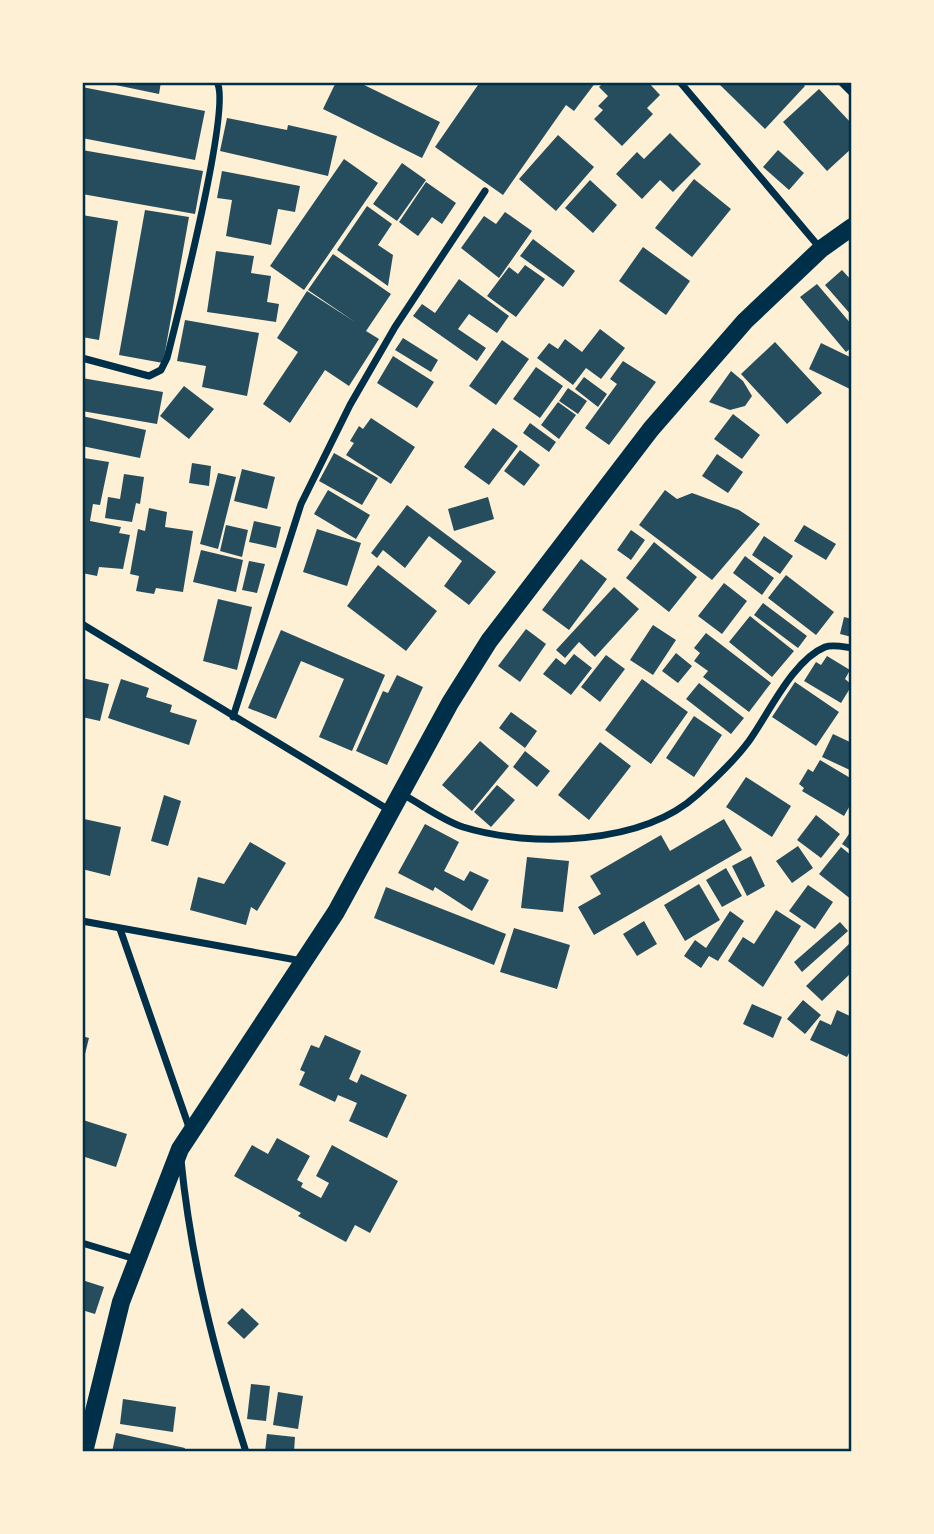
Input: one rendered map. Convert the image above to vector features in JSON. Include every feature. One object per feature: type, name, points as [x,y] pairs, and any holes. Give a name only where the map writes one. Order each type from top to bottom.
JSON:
[{"type":"main road","points":[[84,1452],[97,1392],[136,1259],[180,1149],[336,912],[450,703],[489,641],[651,429],[745,321],[821,249],[852,227]]},
{"type":"street","points":[[82,358],[149,376],[161,370],[167,358],[205,200],[221,100],[217,82]]},
{"type":"street","points":[[680,82],[821,249]]},
{"type":"street","points":[[841,82],[852,93]]},
{"type":"street","points":[[233,717],[301,504],[349,405],[395,327],[485,191]]},
{"type":"street","points":[[82,624],[389,811]]},
{"type":"street","points":[[400,793],[462,827],[524,837],[587,838],[629,830],[666,816],[696,796],[747,743],[801,665],[827,646],[852,648]]},
{"type":"street","points":[[82,921],[303,961]]},
{"type":"street","points":[[120,929],[190,1130]]},
{"type":"street","points":[[180,1149],[188,1230],[202,1303],[246,1452]]},
{"type":"street","points":[[82,1243],[136,1259]]},
{"type":"building","points":[[101,82],[161,82],[159,94]]},
{"type":"building","points":[[336,82],[358,82],[440,122],[422,158],[323,109]]},
{"type":"building","points":[[480,82],[596,82],[574,111],[566,105],[503,195],[435,147]]},
{"type":"building","points":[[604,82],[648,82],[660,95],[647,108],[653,114],[622,146],[594,119],[603,110],[598,106],[608,96],[599,87]]},
{"type":"building","points":[[717,82],[801,82],[805,86],[765,129]]},
{"type":"building","points":[[82,87],[205,111],[195,160],[82,138]]},
{"type":"building","points":[[819,89],[852,124],[852,148],[827,171],[783,122]]},
{"type":"building","points":[[227,118],[287,130],[288,125],[337,136],[328,176],[220,151]]},
{"type":"building","points":[[670,133],[701,164],[673,192],[660,180],[642,199],[616,174],[637,152],[644,159]]},
{"type":"building","points":[[558,135],[594,167],[556,211],[519,179]]},
{"type":"building","points":[[82,150],[203,171],[195,214],[82,194]]},
{"type":"building","points":[[778,150],[804,173],[789,190],[763,167]]},
{"type":"building","points":[[344,159],[378,183],[304,290],[270,266]]},
{"type":"building","points":[[402,163],[426,180],[397,221],[373,204]]},
{"type":"building","points":[[222,171],[300,186],[295,212],[278,209],[271,245],[226,236],[232,200],[217,198]]},
{"type":"building","points":[[694,179],[731,209],[692,257],[655,228]]},
{"type":"building","points":[[590,180],[617,205],[593,233],[565,208]]},
{"type":"building","points":[[426,182],[456,203],[442,224],[432,217],[418,236],[399,222]]},
{"type":"building","points":[[367,206],[392,224],[378,245],[393,255],[388,286],[337,250]]},
{"type":"building","points":[[145,210],[189,217],[163,363],[119,355]]},
{"type":"building","points":[[505,212],[532,231],[499,278],[461,248],[484,216],[496,224]]},
{"type":"building","points":[[82,215],[118,221],[99,340],[82,337]]},
{"type":"building","points":[[533,239],[575,271],[563,287],[520,256]]},
{"type":"building","points":[[643,247],[690,281],[666,315],[619,281]]},
{"type":"building","points":[[216,251],[254,256],[251,273],[271,276],[267,302],[279,304],[276,322],[207,312]]},
{"type":"building","points":[[333,254],[391,294],[366,331],[379,339],[349,386],[325,370],[290,423],[263,404],[298,352],[277,338],[307,291],[355,322],[308,290]]},
{"type":"building","points":[[525,265],[545,279],[516,317],[487,296],[509,267],[518,274]]},
{"type":"building","points":[[842,270],[852,281],[852,316],[825,285]]},
{"type":"building","points":[[459,279],[509,316],[497,333],[469,314],[458,329],[486,348],[477,361],[413,316],[422,304],[435,313]]},
{"type":"building","points":[[817,284],[852,325],[852,347],[846,352],[800,297]]},
{"type":"building","points":[[185,320],[259,333],[247,396],[202,387],[206,366],[177,361]]},
{"type":"building","points":[[600,329],[625,348],[601,379],[586,368],[573,385],[537,358],[549,343],[558,349],[565,339],[582,352]]},
{"type":"building","points":[[403,338],[438,360],[431,372],[395,350]]},
{"type":"building","points":[[502,340],[529,359],[496,405],[469,386]]},
{"type":"building","points":[[775,342],[822,393],[787,424],[741,374]]},
{"type":"building","points":[[821,343],[852,358],[852,390],[809,369]]},
{"type":"building","points":[[393,356],[434,382],[417,408],[377,383]]},
{"type":"building","points":[[623,361],[656,382],[609,445],[585,428],[617,384],[610,379]]},
{"type":"building","points":[[536,367],[563,386],[540,418],[513,399]]},
{"type":"building","points":[[731,371],[743,381],[752,396],[745,406],[730,410],[709,402]]},
{"type":"building","points":[[584,377],[607,394],[598,407],[575,389]]},
{"type":"building","points":[[82,378],[163,392],[157,424],[82,411]]},
{"type":"building","points":[[184,386],[214,409],[189,439],[160,416]]},
{"type":"building","points":[[568,388],[587,401],[578,414],[559,401]]},
{"type":"building","points":[[558,402],[576,415],[559,439],[541,425]]},
{"type":"building","points":[[733,414],[760,435],[742,459],[714,439]]},
{"type":"building","points":[[82,416],[146,430],[140,458],[82,446]]},
{"type":"building","points":[[371,418],[415,447],[391,484],[346,455],[354,443],[350,441],[359,426],[363,429]]},
{"type":"building","points":[[530,423],[556,442],[549,452],[523,433]]},
{"type":"building","points":[[493,428],[518,446],[489,485],[464,467]]},
{"type":"building","points":[[520,450],[540,465],[524,486],[504,471]]},
{"type":"building","points":[[334,453],[378,478],[362,505],[319,481]]},
{"type":"building","points":[[717,454],[743,472],[728,493],[702,476]]},
{"type":"building","points":[[84,458],[109,462],[100,505],[93,504],[90,521],[121,527],[119,533],[130,535],[123,569],[99,567],[97,576],[82,573]]},
{"type":"building","points":[[192,463],[211,466],[209,486],[189,483]]},
{"type":"building","points":[[242,469],[275,477],[267,509],[234,501]]},
{"type":"building","points":[[218,473],[236,477],[218,549],[200,544]]},
{"type":"building","points":[[124,474],[144,477],[140,504],[136,503],[132,522],[105,518],[108,497],[120,499]]},
{"type":"building","points":[[328,490],[370,515],[356,539],[314,514]]},
{"type":"building","points":[[665,490],[677,499],[692,493],[739,510],[760,524],[712,580],[639,525]]},
{"type":"building","points":[[488,497],[494,519],[454,531],[448,509]]},
{"type":"building","points":[[407,505],[496,572],[469,605],[444,586],[462,561],[429,536],[405,568],[383,550],[377,558],[371,553]]},
{"type":"building","points":[[149,508],[167,512],[165,527],[193,531],[183,592],[156,588],[154,594],[136,591],[139,576],[130,574],[138,529],[145,531]]},
{"type":"building","points":[[254,521],[281,527],[276,548],[249,542]]},
{"type":"building","points":[[226,525],[248,530],[242,557],[220,551]]},
{"type":"building","points":[[804,525],[836,544],[826,560],[794,541]]},
{"type":"building","points":[[317,529],[361,543],[347,586],[303,572]]},
{"type":"building","points":[[631,530],[645,540],[631,560],[617,550]]},
{"type":"building","points":[[764,536],[793,556],[780,574],[752,555]]},
{"type":"building","points":[[654,542],[697,577],[669,612],[626,578]]},
{"type":"building","points":[[201,550],[243,560],[236,592],[193,582]]},
{"type":"building","points":[[745,556],[774,578],[762,595],[733,573]]},
{"type":"building","points":[[581,559],[607,579],[569,630],[542,610]]},
{"type":"building","points":[[249,561],[265,564],[257,593],[242,590]]},
{"type":"building","points":[[378,565],[437,611],[406,651],[347,606]]},
{"type":"building","points":[[786,575],[834,612],[816,635],[768,598]]},
{"type":"building","points":[[724,583],[747,601],[722,634],[698,616]]},
{"type":"building","points":[[614,587],[639,609],[595,657],[579,642],[565,658],[556,650]]},
{"type":"building","points":[[218,599],[252,607],[237,670],[203,661]]},
{"type":"building","points":[[763,603],[807,636],[798,648],[754,615]]},
{"type":"building","points":[[750,616],[794,651],[772,677],[729,642]]},
{"type":"building","points":[[844,617],[852,619],[852,637],[840,634]]},
{"type":"building","points":[[653,625],[676,640],[653,675],[630,660]]},
{"type":"building","points":[[526,629],[546,644],[520,682],[498,666]]},
{"type":"building","points":[[281,630],[385,675],[352,751],[319,737],[344,679],[301,661],[276,719],[248,708]]},
{"type":"building","points":[[706,633],[771,683],[749,712],[703,677],[708,671],[694,661],[700,653],[694,648]]},
{"type":"building","points":[[676,653],[692,666],[678,683],[662,671]]},
{"type":"building","points":[[574,654],[592,668],[571,695],[543,674],[556,658],[565,665]]},
{"type":"building","points":[[606,655],[625,669],[600,702],[581,687]]},
{"type":"building","points":[[827,656],[850,670],[845,679],[852,685],[841,703],[804,681],[816,662],[821,665]]},
{"type":"building","points":[[397,675],[423,687],[387,765],[356,751],[383,691],[388,693]]},
{"type":"building","points":[[82,678],[109,684],[100,721],[82,717]]},
{"type":"building","points":[[121,679],[149,688],[146,697],[172,705],[170,712],[197,720],[189,745],[108,718]]},
{"type":"building","points":[[642,679],[688,712],[651,764],[605,730]]},
{"type":"building","points":[[795,682],[839,712],[816,746],[772,717]]},
{"type":"building","points":[[699,683],[744,718],[731,734],[686,699]]},
{"type":"building","points":[[511,712],[537,731],[525,748],[499,728]]},
{"type":"building","points":[[694,716],[722,735],[694,777],[666,758]]},
{"type":"building","points":[[833,734],[852,743],[852,771],[822,757]]},
{"type":"building","points":[[480,741],[509,766],[472,811],[442,785]]},
{"type":"building","points":[[600,742],[631,766],[589,820],[558,795]]},
{"type":"building","points":[[525,751],[550,771],[537,787],[513,767]]},
{"type":"building","points":[[820,760],[852,779],[852,802],[844,816],[802,791],[804,788],[799,784],[808,769],[813,772]]},
{"type":"building","points":[[746,777],[791,806],[772,837],[726,807]]},
{"type":"building","points":[[497,785],[515,800],[491,827],[474,812]]},
{"type":"building","points":[[164,795],[181,801],[168,846],[151,841]]},
{"type":"building","points":[[816,815],[840,834],[821,858],[797,840]]},
{"type":"building","points":[[84,819],[121,827],[110,876],[82,869]]},
{"type":"building","points":[[724,819],[742,850],[594,935],[578,907],[601,894],[590,876],[661,835],[670,851]]},
{"type":"building","points":[[425,824],[459,842],[444,871],[464,881],[470,871],[489,880],[472,911],[435,887],[433,891],[398,873]]},
{"type":"building","points":[[849,834],[852,836],[852,851],[842,844]]},
{"type":"building","points":[[250,842],[286,863],[257,911],[251,907],[246,925],[190,910],[198,877],[224,884]]},
{"type":"building","points":[[798,846],[813,868],[792,883],[776,861]]},
{"type":"building","points":[[841,847],[852,856],[852,900],[819,874]]},
{"type":"building","points":[[751,856],[765,886],[747,896],[732,866]]},
{"type":"building","points":[[527,857],[569,861],[563,912],[521,908]]},
{"type":"building","points":[[726,868],[742,896],[722,907],[706,880]]},
{"type":"building","points":[[699,884],[720,920],[685,941],[664,905]]},
{"type":"building","points":[[808,885],[833,902],[815,929],[789,911]]},
{"type":"building","points":[[386,887],[506,934],[494,965],[374,918]]},
{"type":"building","points":[[776,910],[801,926],[763,987],[728,961],[743,937],[754,944]]},
{"type":"building","points":[[730,911],[744,921],[718,961],[709,956],[701,968],[684,956],[695,940],[706,948]]},
{"type":"building","points":[[644,921],[657,944],[637,956],[623,934]]},
{"type":"building","points":[[840,922],[848,931],[802,972],[794,962]]},
{"type":"building","points":[[514,928],[570,945],[557,989],[500,972]]},
{"type":"building","points":[[852,941],[852,972],[822,1001],[806,986]]},
{"type":"building","points":[[803,1000],[821,1015],[805,1034],[787,1019]]},
{"type":"building","points":[[752,1004],[782,1017],[773,1038],[743,1024]]},
{"type":"building","points":[[837,1010],[852,1017],[852,1047],[847,1057],[810,1040],[820,1020],[831,1025]]},
{"type":"building","points":[[325,1035],[361,1051],[349,1079],[357,1083],[361,1074],[407,1095],[387,1138],[349,1121],[357,1103],[338,1095],[335,1102],[299,1085],[305,1072],[300,1070],[311,1045],[319,1048]]},
{"type":"building","points":[[82,1036],[89,1038],[83,1062],[82,1062]]},
{"type":"building","points":[[83,1120],[127,1134],[116,1167],[82,1156]]},
{"type":"building","points":[[277,1138],[310,1156],[297,1180],[303,1183],[301,1187],[321,1198],[329,1183],[316,1176],[332,1145],[398,1181],[370,1233],[355,1225],[346,1242],[298,1216],[301,1213],[234,1176],[252,1145],[268,1154]]},
{"type":"building","points":[[82,1280],[104,1287],[95,1314],[82,1310]]},
{"type":"building","points":[[242,1308],[259,1324],[244,1339],[227,1323]]},
{"type":"building","points":[[251,1384],[270,1386],[266,1421],[247,1419]]},
{"type":"building","points":[[278,1392],[303,1396],[298,1429],[273,1425]]},
{"type":"building","points":[[123,1399],[176,1407],[173,1432],[120,1424]]},
{"type":"building","points":[[116,1433],[185,1448],[184,1452],[112,1452]]},
{"type":"building","points":[[267,1434],[295,1437],[294,1452],[265,1452]]}]
